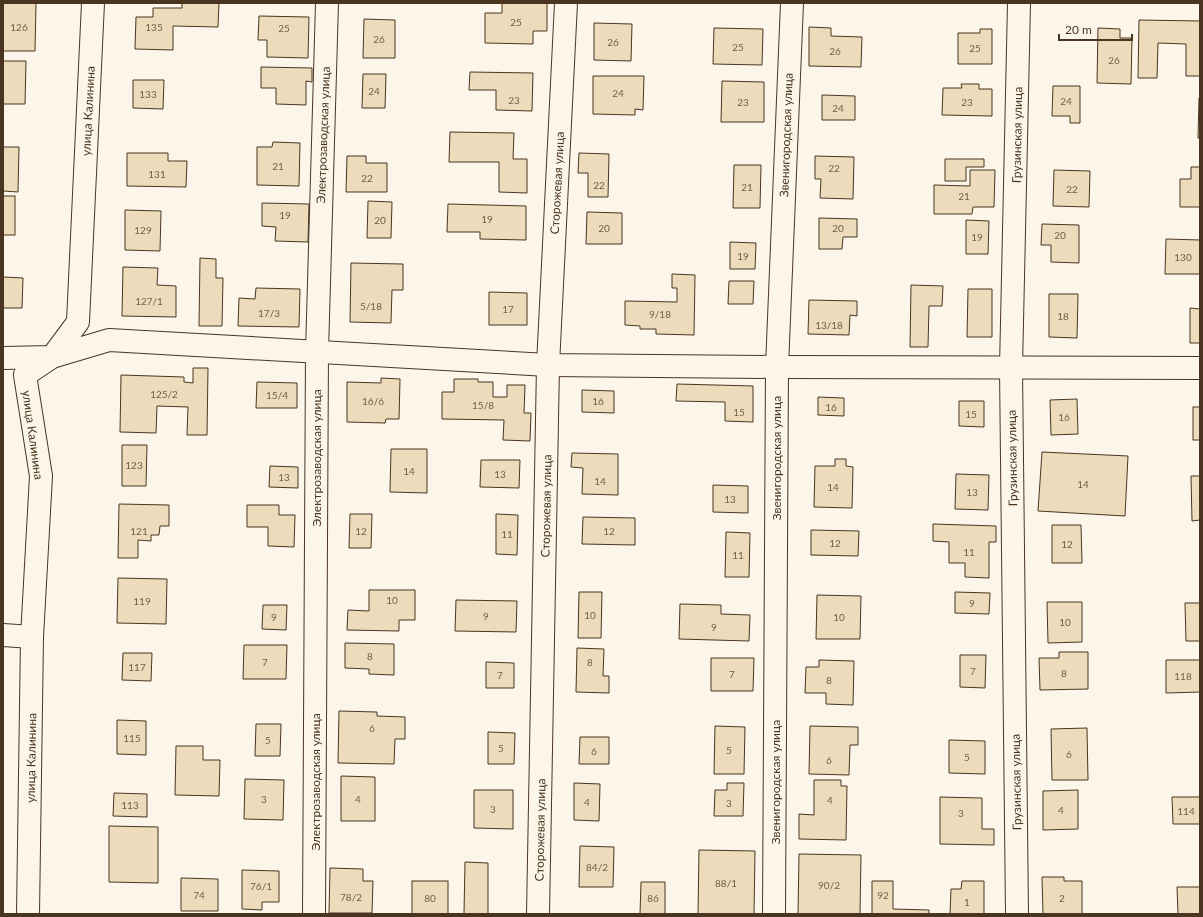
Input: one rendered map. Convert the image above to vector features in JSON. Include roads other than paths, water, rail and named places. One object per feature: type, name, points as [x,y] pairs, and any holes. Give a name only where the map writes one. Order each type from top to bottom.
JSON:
[{"type":"street","name":"улица Калинина","points":[[28,914],[32,637],[41,476],[25,375],[52,357],[78,322],[93,3]]},
{"type":"street","name":"Электрозаводская улица","points":[[314,914],[317,352],[327,3]]},
{"type":"street","name":"Сторожевая улица","points":[[538,914],[548,365],[566,3]]},
{"type":"street","name":"Звенигородская улица","points":[[774,914],[777,367],[792,3]]},
{"type":"street","name":"Грузинская улица","points":[[1017,914],[1011,368],[1020,3]]},
{"type":"street","points":[[3,358],[52,357],[109,340],[548,365],[1200,368]]},
{"type":"street","points":[[3,635],[32,637]]}]
